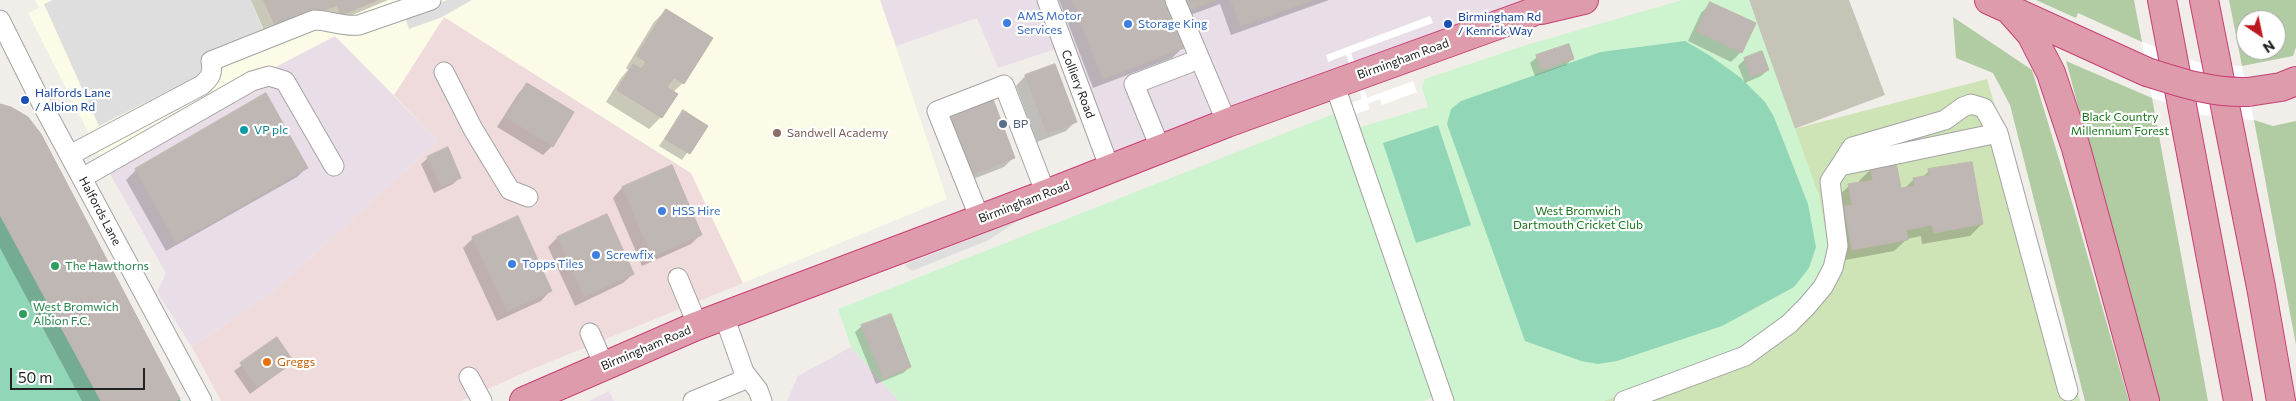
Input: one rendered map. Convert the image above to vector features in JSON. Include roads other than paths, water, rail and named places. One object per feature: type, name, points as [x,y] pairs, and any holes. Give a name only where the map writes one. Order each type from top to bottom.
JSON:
[{"type":"highway","name":"Birmingham Road","points":[[524,401],[698,326],[1161,150],[1227,123],[1538,6],[1584,0]]},
{"type":"highway","points":[[2162,0],[2238,401]]},
{"type":"highway","points":[[2204,0],[2261,287],[2281,401]]},
{"type":"highway","points":[[1998,4],[2148,72],[2194,87],[2226,93],[2248,92],[2281,87],[2296,81]]},
{"type":"highway","points":[[1998,4],[2031,34],[2051,73],[2078,158],[2145,401]]},
{"type":"street","points":[[70,155],[202,85],[210,78],[213,71],[212,61],[314,20],[325,20],[347,26],[359,25],[431,0]]},
{"type":"street","name":"Colliery Road","points":[[1047,0],[1110,169]]},
{"type":"street","points":[[1176,0],[1192,54],[1227,123]]},
{"type":"street","name":"Halfords Lane","points":[[0,20],[82,178],[202,401]]},
{"type":"street","points":[[1161,150],[1134,84],[1192,54]]},
{"type":"street","points":[[444,72],[473,130],[510,190],[528,196]]},
{"type":"street","points":[[82,178],[252,81],[270,76],[285,81],[334,166]]},
{"type":"street","points":[[1334,83],[1444,401]]},
{"type":"street","points":[[980,219],[937,111],[1004,85],[1046,194]]},
{"type":"street","points":[[1624,401],[1745,356],[1789,324],[1826,281],[1833,268],[1838,246],[1835,174],[1852,147],[1946,120],[1963,107],[1971,104],[1984,108],[1998,132],[2068,392]]},
{"type":"street","points":[[1835,174],[1998,132]]},
{"type":"street","points":[[678,278],[698,326]]},
{"type":"street","points":[[724,316],[744,372],[758,390],[762,401]]},
{"type":"street","points":[[590,333],[604,365]]},
{"type":"street","points":[[693,401],[741,381],[744,372]]},
{"type":"street","points":[[470,377],[482,401]]},
{"type":"place","name":"AMS Motor Services","points":[[1007,23]]},
{"type":"place","name":"Storage King","points":[[1128,24]]},
{"type":"place","name":"Birmingham Rd / Kenrick Way","points":[[1448,24]]},
{"type":"place","name":"Halfords Lane / Albion Rd","points":[[25,100]]},
{"type":"place","name":"BP","points":[[1003,124]]},
{"type":"place","name":"VP plc","points":[[244,130]]},
{"type":"place","name":"Sandwell Academy","points":[[777,133]]},
{"type":"place","name":"HSS Hire","points":[[662,211]]},
{"type":"place","name":"Screwfix","points":[[596,255]]},
{"type":"place","name":"Topps Tiles","points":[[512,264]]},
{"type":"place","name":"The Hawthorns","points":[[55,266]]},
{"type":"place","name":"West Bromwich Albion F.C.","points":[[23,314]]},
{"type":"place","name":"Greggs","points":[[267,362]]},
{"type":"park label","name":"Black Country Millennium Forest","points":[[2120,124]]},
{"type":"park label","name":"West Bromwich Dartmouth Cricket Club","points":[[1578,218]]}]
